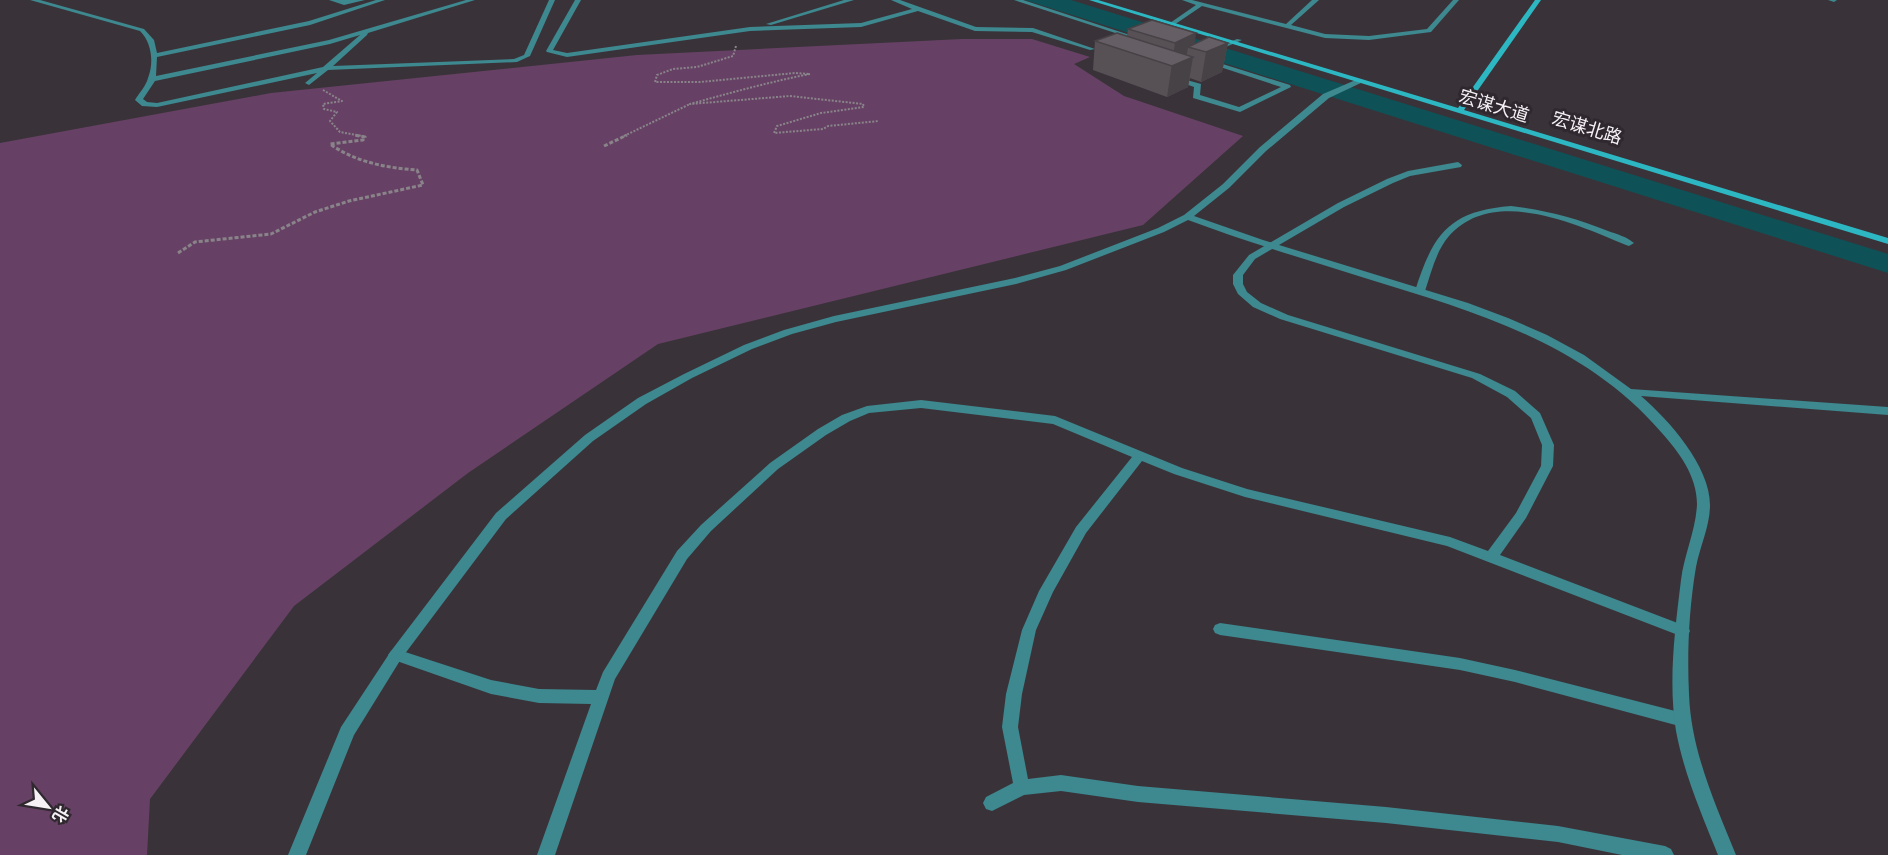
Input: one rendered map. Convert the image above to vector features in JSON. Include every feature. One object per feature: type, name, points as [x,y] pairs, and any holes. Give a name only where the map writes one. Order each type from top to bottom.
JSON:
[{"type":"main road","name":"宏谋大道","points":[[1092,0],[1174,22],[1361,81],[1461,108],[1888,241]]},
{"type":"main road","points":[[1105,0],[1174,22]]},
{"type":"main road","points":[[1461,108],[1538,0]]},
{"type":"main road","name":"宏谋北路","points":[[1236,41],[1888,233]]},
{"type":"street","points":[[33,0],[142,30],[150,36],[155,55],[152,79],[139,100],[145,104],[157,105],[328,68],[520,60],[527,56],[552,0]]},
{"type":"street","points":[[332,0],[344,3],[362,0]]},
{"type":"street","points":[[155,55],[310,23],[382,0]]},
{"type":"street","points":[[152,79],[369,32],[472,0]]},
{"type":"street","points":[[578,0],[549,51],[551,53],[567,55],[746,30],[861,25],[918,9]]},
{"type":"street","points":[[746,30],[851,0]]},
{"type":"street","points":[[894,0],[975,29],[1033,30],[1092,49]]},
{"type":"street","points":[[1017,0],[1151,43]]},
{"type":"street","points":[[1185,0],[1325,36],[1369,38],[1429,31],[1456,0]]},
{"type":"street","points":[[1286,27],[1316,0]]},
{"type":"street","points":[[1174,22],[1201,4]]},
{"type":"street","points":[[309,83],[369,32]]},
{"type":"street","points":[[1205,54],[1236,41]]},
{"type":"street","points":[[1180,73],[1171,77],[1197,86],[1196,96],[1240,110],[1287,87],[1206,61],[1197,65]]},
{"type":"street","points":[[297,855],[347,732],[396,655],[501,516],[589,438],[642,401],[688,375],[748,347],[788,332],[834,319],[1016,281],[1063,268],[1161,230],[1187,217],[1226,186],[1263,149],[1326,96],[1361,81]]},
{"type":"street","points":[[1458,165],[1408,174],[1341,205],[1252,257],[1238,275],[1238,284],[1243,294],[1257,305],[1284,317],[1476,376],[1511,394],[1536,416],[1548,445],[1547,466],[1521,515],[1491,557]]},
{"type":"street","points":[[1420,291],[1427,268],[1447,232],[1468,218],[1492,211],[1515,208],[1553,214],[1574,220],[1629,243]]},
{"type":"street","points":[[1187,217],[1270,246],[1483,311],[1534,332],[1596,367],[1647,406],[1684,453],[1698,476],[1704,495],[1703,514],[1689,561],[1683,631],[1683,720],[1708,810],[1727,855]]},
{"type":"street","points":[[1630,392],[1888,411]]},
{"type":"street","points":[[546,855],[599,697],[608,677],[682,555],[706,528],[774,466],[846,418],[867,410],[921,404],[1039,417],[1083,430],[1140,455],[1245,493],[1417,532],[1450,542],[1683,631]]},
{"type":"street","points":[[1022,788],[1010,727],[1014,694],[1029,630],[1046,591],[1082,530],[1140,455]]},
{"type":"street","points":[[1220,629],[1460,664],[1683,720]]},
{"type":"street","points":[[396,655],[491,687],[539,696],[599,697]]},
{"type":"street","points":[[992,803],[1022,788],[1061,783],[1138,794],[1558,834],[1665,855]]},
{"type":"path","points":[[604,146],[690,104],[744,89],[757,88],[772,81],[810,74],[795,72],[715,78],[700,82],[655,82],[657,75],[674,69],[697,67],[733,56],[746,30]]},
{"type":"path","points":[[178,253],[195,242],[271,234],[315,212],[349,201],[423,185],[417,170],[402,169],[338,152],[330,144],[363,140],[365,137],[340,132],[330,121],[337,112],[324,109],[323,104],[342,101],[309,83]]},
{"type":"path","points":[[690,104],[790,96],[863,104],[864,107],[821,113],[777,126],[774,133],[783,134],[879,120]]},
{"type":"shaded area","points":[[962,39],[1032,39],[1090,57],[1074,64],[1124,96],[1243,136],[1143,225],[658,344],[468,473],[294,606],[150,799],[147,855],[0,855],[0,143],[271,93],[637,55]]},
{"type":"water","points":[[1025,0],[1071,0],[1888,254],[1888,273]]},
{"type":"building","points":[[1152,20],[1196,33],[1175,43],[1128,29]]},
{"type":"building","points":[[1117,33],[1193,57],[1172,66],[1095,41]]},
{"type":"building","points":[[1209,37],[1228,43],[1206,52],[1188,47]]}]
